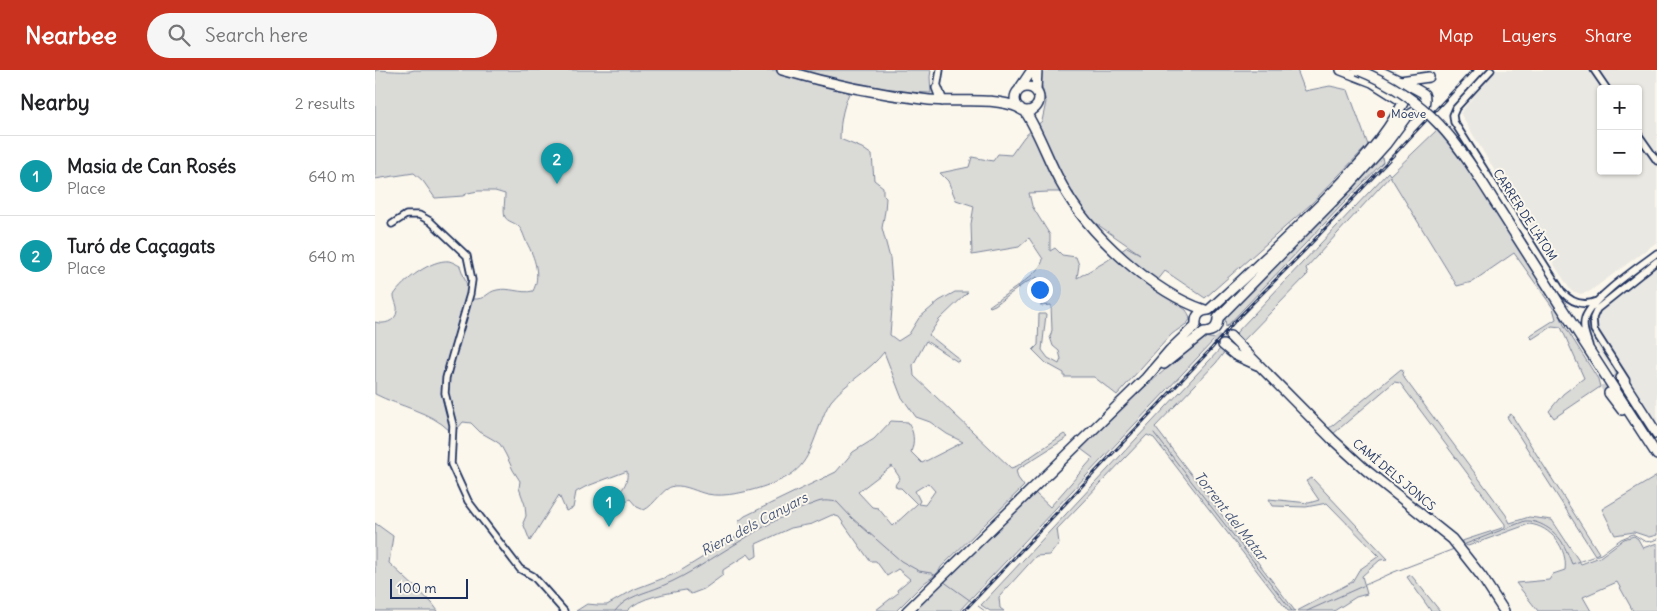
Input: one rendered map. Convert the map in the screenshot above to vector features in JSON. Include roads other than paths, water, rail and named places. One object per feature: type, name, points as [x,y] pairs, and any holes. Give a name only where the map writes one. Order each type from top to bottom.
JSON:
[{"type":"street","points":[[782,70],[824,83],[856,90],[931,100],[992,101],[1006,103],[1022,110],[1032,110],[1038,104]]},
{"type":"street","points":[[931,100],[937,88],[940,70]]},
{"type":"street","points":[[1032,70],[1019,90],[1015,103],[1036,128],[1048,158],[1078,211],[1095,232],[1129,263],[1190,310],[1199,330],[1210,334]]},
{"type":"street","points":[[1035,90],[1037,70]]},
{"type":"street","points":[[1341,70],[1366,74],[1402,102],[1407,109],[1416,111]]},
{"type":"street","points":[[1358,70],[1383,81],[1409,98],[1431,115],[1451,136],[1473,167],[1657,455]]},
{"type":"street","points":[[1146,378],[1210,334],[1215,329],[1218,320],[1350,184],[1386,144],[1406,118],[1424,106],[1424,94],[1377,70]]},
{"type":"street","name":"CARRER DE L'ÀTOM","points":[[1491,70],[1455,108],[1453,115],[1457,127],[1562,292],[1574,302],[1580,304],[1586,304],[1599,299]]},
{"type":"street","points":[[1594,70],[1604,85]]},
{"type":"street","points":[[1399,81],[1431,73]]},
{"type":"street","points":[[907,611],[1146,378],[1196,322],[1198,314],[1207,310],[1250,274],[1360,164],[1389,128],[1398,113],[1403,94],[1408,89],[1416,89],[1431,73]]},
{"type":"street","points":[[992,101],[1006,97],[1028,86],[1035,90],[1039,96],[1036,128]]},
{"type":"street","points":[[937,88],[942,101]]},
{"type":"street","points":[[1389,93],[1398,113]]},
{"type":"street","points":[[1642,140],[1657,161]]},
{"type":"street","points":[[392,224],[406,215],[419,215],[430,221],[467,256],[472,280],[470,294],[448,371],[445,393],[453,425],[451,464],[467,501],[521,569],[533,576],[564,611]]},
{"type":"street","points":[[1593,355],[1584,325],[1585,317],[1599,299],[1657,253]]},
{"type":"street","points":[[1657,261],[1606,302],[1595,313],[1593,321],[1595,330],[1657,428]]},
{"type":"street","points":[[1174,296],[1193,306],[1214,313],[1218,320]]},
{"type":"street","name":"CAMÍ DELS JONCS","points":[[1218,320],[1259,366],[1332,439],[1366,470],[1452,539],[1482,577],[1503,611]]},
{"type":"street","name":"CAMÍ DELS JONCS","points":[[1223,345],[1235,355],[1259,366]]},
{"type":"street","points":[[1235,355],[1250,355]]},
{"type":"street","points":[[1621,378],[1657,434]]},
{"type":"street","points":[[1609,393],[1649,443]]},
{"type":"waterway","name":"Torrent del Matar","points":[[1154,433],[1292,611]]},
{"type":"waterway","name":"Riera dels Canyars","points":[[615,611],[630,598],[682,577],[777,520],[822,501],[837,502],[852,518],[901,561],[919,571],[931,573],[938,577]]},
{"type":"waterway","points":[[1463,545],[1525,521],[1536,522],[1546,527],[1562,542],[1572,564],[1601,554],[1621,539],[1633,534],[1647,542],[1657,539]]},
{"type":"waterway","name":"Torrent del Matar","points":[[1307,611],[1394,572],[1454,549]]},
{"type":"waterway","name":"Riera dels Canyars","points":[[943,581],[971,601]]},
{"type":"waterway","name":"Riera dels Canyars","points":[[978,606],[985,611]]},
{"type":"tunnel","points":[[1225,330],[1230,336]]},
{"type":"tunnel","points":[[1216,337],[1223,345]]},
{"type":"tunnel","points":[[1609,393],[1605,386],[1605,379],[1611,373],[1616,373],[1621,378]]},
{"type":"railway","points":[[964,611],[1473,70]]},
{"type":"place","name":"Moeve","points":[[1381,114]]},
{"type":"place","name":"Turó de Caçagats","points":[[557,184]]},
{"type":"place","name":"Masia de Can Rosés","points":[[609,527]]}]
